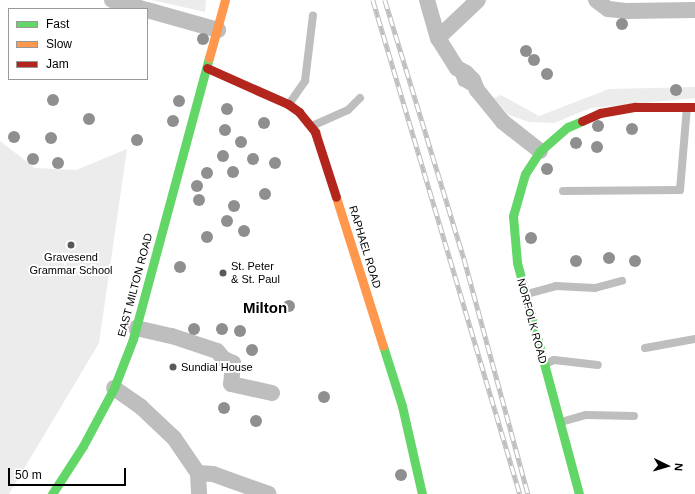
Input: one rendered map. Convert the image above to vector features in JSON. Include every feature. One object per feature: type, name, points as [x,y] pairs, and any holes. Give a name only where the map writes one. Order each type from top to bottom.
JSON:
[{"type":"street","points":[[112,0],[140,8]]},
{"type":"street","name":"EAST MILTON ROAD","points":[[52,494],[83,446],[114,388],[136,328],[225,0]]},
{"type":"street","points":[[427,0],[438,38],[457,68],[466,73],[477,90],[503,122],[540,151]]},
{"type":"street","points":[[438,38],[478,0]]},
{"type":"street","points":[[596,0],[608,9],[626,12],[695,10]]},
{"type":"street","points":[[148,10],[218,30]]},
{"type":"street","name":"RAPHAEL ROAD","points":[[207,68],[288,104],[299,112],[312,126],[322,149],[402,406],[422,494]]},
{"type":"street","name":"NORFOLK ROAD","points":[[578,494],[524,294],[517,262],[513,216],[525,174],[540,151],[568,127],[600,113],[635,107],[691,107]]},
{"type":"street","points":[[136,328],[172,336],[217,351],[224,359],[234,364],[231,384],[272,393]]},
{"type":"street","points":[[114,388],[163,425],[198,473],[199,494]]},
{"type":"street","points":[[198,473],[213,474],[269,494]]},
{"type":"lane","points":[[288,104],[305,81],[313,15]]},
{"type":"lane","points":[[312,126],[348,110],[360,98]]},
{"type":"lane","points":[[563,191],[680,190],[691,107]]},
{"type":"lane","points":[[524,294],[556,286],[596,288],[622,282]]},
{"type":"lane","points":[[645,348],[695,339]]},
{"type":"lane","points":[[543,366],[554,360],[598,365]]},
{"type":"lane","points":[[559,423],[586,416],[634,416]]},
{"type":"shaded area","points":[[152,0],[206,0],[205,12]]},
{"type":"shaded area","points":[[695,87],[695,98],[591,108],[554,123],[529,122],[509,115],[494,98],[501,95],[539,116],[609,89]]},
{"type":"shaded area","points":[[0,141],[35,168],[76,170],[127,149],[99,343],[9,494],[0,494]]},
{"type":"railway","points":[[373,0],[520,494]]},
{"type":"railway","points":[[385,0],[464,258],[528,494]]},
{"type":"traffic: fast","points":[[52,494],[83,446],[114,388],[133,339],[209,58]]},
{"type":"traffic: fast","points":[[579,494],[517,262],[513,216],[525,174],[540,151],[568,127],[582,121]]},
{"type":"traffic: fast","points":[[383,346],[402,406],[422,494]]},
{"type":"traffic: slow","points":[[209,58],[225,0]]},
{"type":"traffic: slow","points":[[336,197],[383,346]]},
{"type":"traffic: jam","points":[[207,68],[288,104],[299,112],[315,132],[336,197]]},
{"type":"traffic: jam","points":[[582,121],[600,113],[635,107],[695,107]]},
{"type":"place","name":"Gravesend Grammar School","points":[[71,245]]},
{"type":"place","name":"St. Peter & St. Paul","points":[[223,273]]},
{"type":"place","name":"Sundial House","points":[[173,367]]},
{"type":"district","name":"Milton","points":[[265,308]]}]
